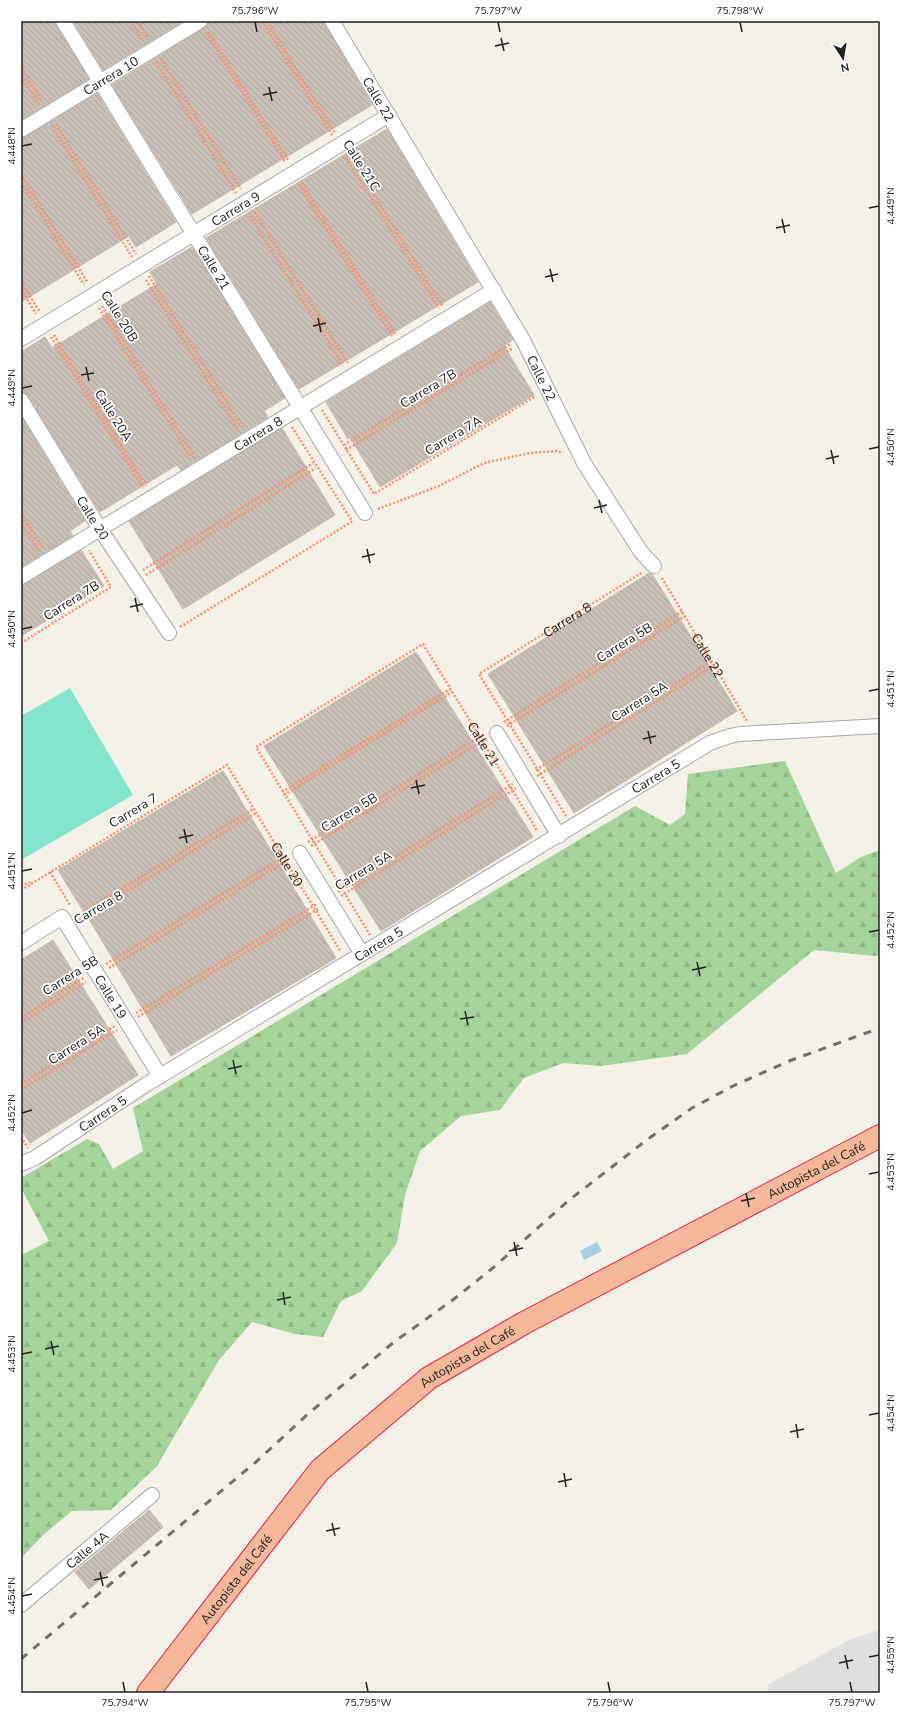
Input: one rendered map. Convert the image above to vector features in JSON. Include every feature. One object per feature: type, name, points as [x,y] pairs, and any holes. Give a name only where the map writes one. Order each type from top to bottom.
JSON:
[{"type":"highway","name":"Autopista del Café","points":[[148,1693],[320,1470],[429,1378],[524,1324],[880,1136]]},
{"type":"street","name":"Calle 21","points":[[63,21],[99,83],[194,234],[365,513]]},
{"type":"street","name":"Carrera 10","points":[[21,130],[200,21]]},
{"type":"street","name":"Calle 22","points":[[332,21],[524,340],[584,463],[641,552],[654,566]]},
{"type":"street","name":"Carrera 9","points":[[21,339],[389,115]]},
{"type":"street","name":"Carrera 8","points":[[21,577],[494,290]]},
{"type":"street","name":"Calle 20","points":[[21,400],[100,529],[169,633]]},
{"type":"street","name":"Carrera 5","points":[[21,1164],[35,1158],[160,1076],[559,836],[710,743],[740,734],[880,726]]},
{"type":"street","name":"Calle 21","points":[[495,729],[559,836]]},
{"type":"street","name":"Calle 20","points":[[298,850],[362,954]]},
{"type":"street","points":[[21,943],[65,921]]},
{"type":"street","name":"Calle 19","points":[[65,921],[160,1076]]},
{"type":"street","name":"Calle 4A","points":[[21,1605],[152,1495]]},
{"type":"path","name":"Calle 21C","points":[[262,21],[447,319]]},
{"type":"path","name":"Calle 21C","points":[[267,21],[340,145]]},
{"type":"path","name":"Calle 20B","points":[[21,174],[93,295],[200,469]]},
{"type":"path","name":"Calle 20B","points":[[21,182],[93,295]]},
{"type":"path","name":"Calle 20A","points":[[21,282],[151,498]]},
{"type":"path","name":"Calle 20A","points":[[21,289],[45,324]]},
{"type":"path","name":"Carrera 7B","points":[[344,445],[512,343]]},
{"type":"path","name":"Carrera 7B","points":[[346,450],[518,346]]},
{"type":"path","name":"Carrera 7A","points":[[346,450],[374,494],[542,392]]},
{"type":"path","points":[[315,399],[346,450]]},
{"type":"path","points":[[286,416],[316,468],[352,522]]},
{"type":"path","points":[[142,570],[314,463]]},
{"type":"path","points":[[145,575],[316,468]]},
{"type":"path","points":[[21,513],[47,561]]},
{"type":"path","points":[[21,523],[47,561]]},
{"type":"path","name":"Calle 20","points":[[83,539],[111,587]]},
{"type":"path","name":"Calle 22","points":[[654,566],[683,611],[755,733]]},
{"type":"path","name":"Carrera 8","points":[[508,719],[479,674],[654,566]]},
{"type":"path","name":"Carrera 7B","points":[[21,643],[111,587]]},
{"type":"path","name":"Carrera 5B","points":[[21,1018],[286,862],[298,850],[312,840],[495,729],[508,719],[683,611]]},
{"type":"path","name":"Carrera 5B","points":[[21,1023],[97,973],[283,857],[315,844],[483,742],[495,729],[511,724],[686,616]]},
{"type":"path","name":"Calle 21","points":[[282,792],[256,747],[424,644],[545,844]]},
{"type":"path","name":"Carrera 5A","points":[[21,1090],[127,1021],[313,906],[345,893],[513,790],[537,769],[712,661]]},
{"type":"path","name":"Carrera 5A","points":[[21,1084],[316,911],[342,889],[510,786],[540,774],[715,665]]},
{"type":"path","points":[[377,945],[282,792],[450,689]]},
{"type":"path","points":[[284,795],[452,692]]},
{"type":"path","points":[[508,719],[573,827]]},
{"type":"path","name":"Calle 20","points":[[227,765],[348,963]]},
{"type":"path","name":"Carrera 7","points":[[36,880],[227,765]]},
{"type":"path","name":"Carrera 8","points":[[65,921],[77,916],[253,809]]},
{"type":"path","name":"Carrera 8","points":[[65,921],[79,920],[256,813]]},
{"type":"path","points":[[21,885],[36,880]]},
{"type":"path","points":[[21,890],[36,880]]},
{"type":"shaded area","points":[[880,1630],[880,1693],[769,1693],[767,1685],[851,1639]]},
{"type":"green space","points":[[70,688],[133,795],[21,860],[21,716]]},
{"type":"green space","points":[[785,761],[836,873],[861,857],[880,850],[880,955],[875,956],[814,950],[687,1054],[601,1066],[563,1063],[524,1078],[500,1110],[461,1116],[420,1151],[405,1195],[397,1243],[362,1291],[341,1301],[323,1337],[295,1334],[252,1322],[219,1360],[157,1466],[111,1510],[72,1511],[43,1535],[21,1558],[21,1255],[49,1241],[21,1188],[21,1178],[87,1139],[99,1144],[113,1169],[143,1151],[133,1108],[635,806],[670,825],[685,814],[688,774]]},
{"type":"water","points":[[597,1242],[602,1251],[584,1260],[580,1251]]},
{"type":"building","points":[[21,21],[55,21],[89,79],[21,120]]},
{"type":"building","points":[[73,21],[184,21],[103,70]]},
{"type":"building","points":[[208,21],[323,21],[372,105],[192,214],[112,85],[204,28]]},
{"type":"building","points":[[97,93],[176,222],[136,247],[129,236],[21,302],[21,138]]},
{"type":"building","points":[[387,129],[478,282],[299,389],[206,238]]},
{"type":"building","points":[[192,247],[285,398],[264,411],[268,417],[181,470],[177,465],[100,512],[28,396],[21,392],[21,352],[45,337],[52,348],[157,284],[150,272]]},
{"type":"building","points":[[490,302],[513,340],[504,346],[534,395],[380,487],[350,437],[348,439],[326,402]]},
{"type":"building","points":[[21,416],[85,521],[70,531],[73,536],[21,567]]},
{"type":"building","points":[[282,428],[335,515],[183,609],[129,521]]},
{"type":"building","points":[[81,550],[104,586],[21,636],[21,585]]},
{"type":"building","points":[[649,573],[652,574],[737,711],[574,813],[488,674]]},
{"type":"building","points":[[416,652],[533,837],[381,931],[264,746]]},
{"type":"building","points":[[223,771],[336,958],[171,1056],[58,870]]},
{"type":"building","points":[[53,940],[138,1075],[30,1143],[21,1129],[21,960]]},
{"type":"building","points":[[149,1510],[163,1527],[89,1589],[75,1572]]},
{"type":"railway","points":[[21,1659],[257,1461],[308,1414],[394,1342],[454,1299],[494,1267],[568,1201],[648,1139],[692,1108],[735,1085],[789,1061],[880,1028]]}]
